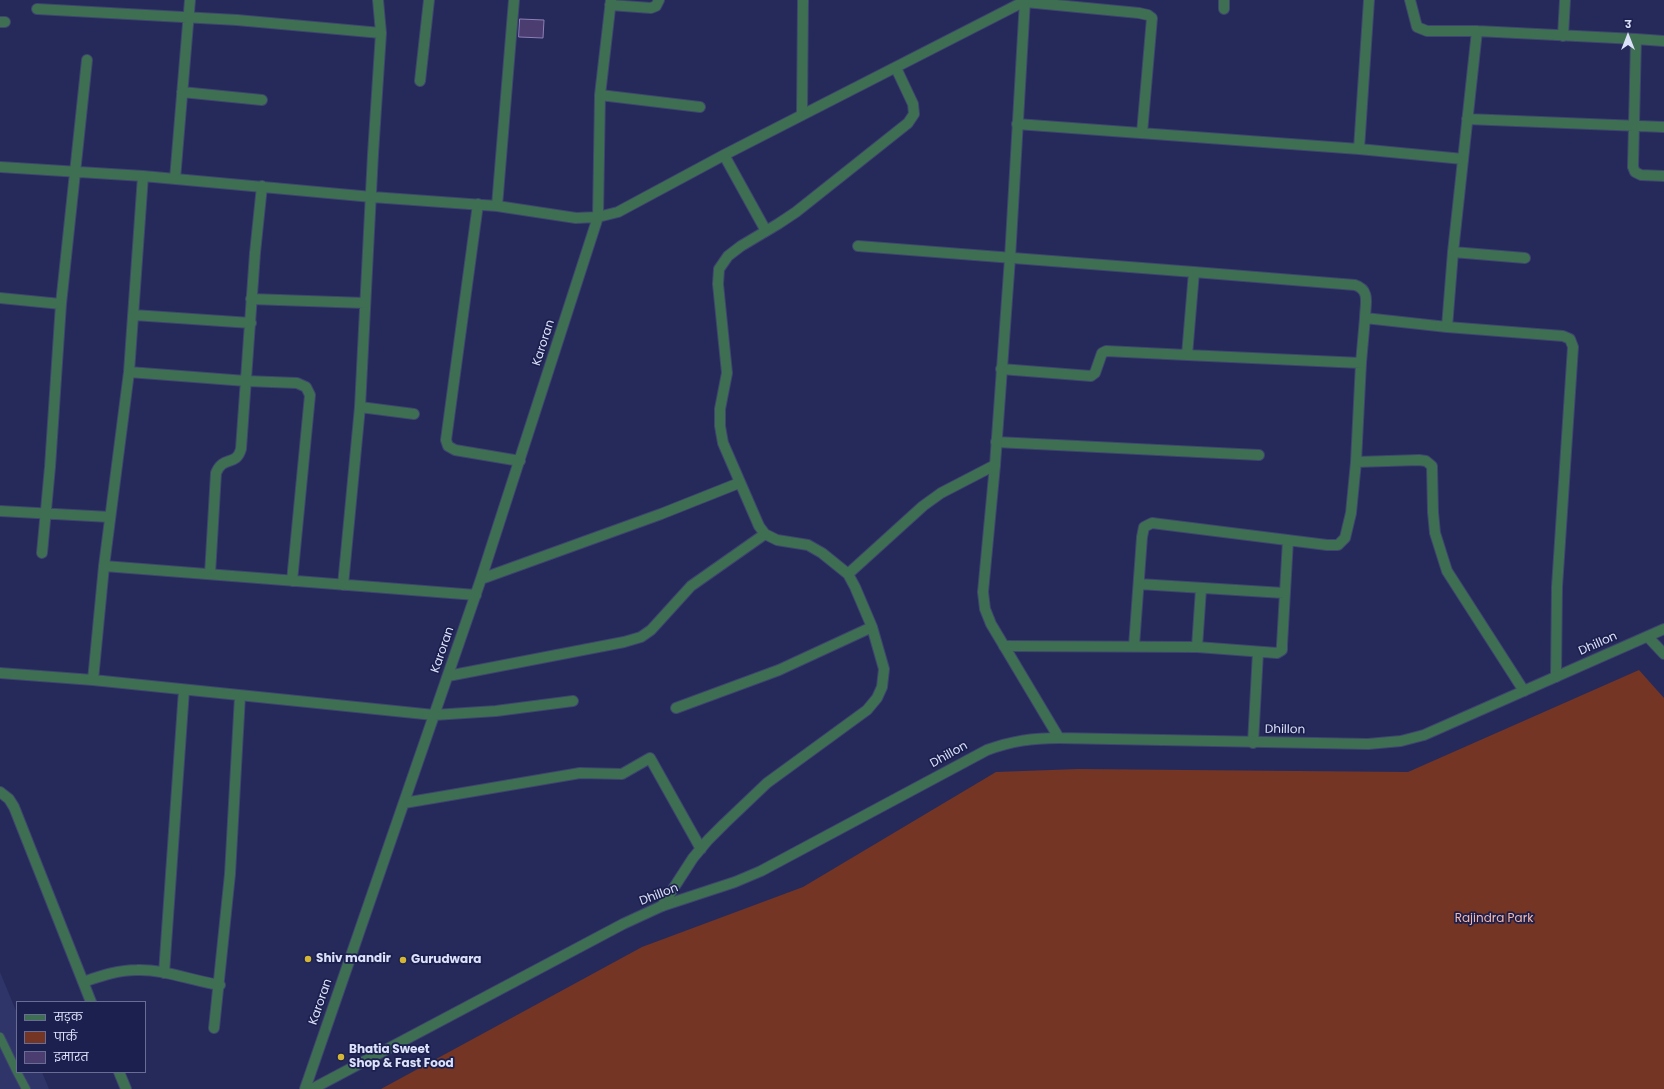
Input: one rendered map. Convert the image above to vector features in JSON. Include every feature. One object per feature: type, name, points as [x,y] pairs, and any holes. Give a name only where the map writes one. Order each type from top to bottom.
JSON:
[{"type":"street","points":[[175,179],[187,18],[190,0]]},
{"type":"street","points":[[343,585],[360,408],[381,33],[378,0]]},
{"type":"street","points":[[420,81],[429,0]]},
{"type":"street","points":[[497,206],[514,0]]},
{"type":"street","points":[[610,3],[651,8],[656,6],[659,0]]},
{"type":"street","points":[[802,0],[802,115]]},
{"type":"street","points":[[1360,149],[1369,0]]},
{"type":"street","points":[[1410,0],[1417,27],[1428,31],[1477,31],[1664,41]]},
{"type":"street","points":[[1563,36],[1565,0]]},
{"type":"street","points":[[0,167],[74,173],[143,176],[372,197],[478,204],[576,218],[598,217],[618,212],[724,155],[1025,1],[1139,13],[1148,15],[1152,18],[1142,133]]},
{"type":"street","points":[[1025,1],[1010,258],[995,465],[983,592],[985,609],[991,624],[1059,738]]},
{"type":"street","name":"Karoran","points":[[305,1089],[476,595],[598,217],[600,95],[610,3]]},
{"type":"street","points":[[37,9],[237,20],[381,33]]},
{"type":"street","points":[[1447,327],[1453,252],[1477,31]]},
{"type":"street","points":[[1636,39],[1633,167],[1635,172],[1641,175],[1664,176]]},
{"type":"street","points":[[42,553],[50,467],[61,304],[87,60]]},
{"type":"street","points":[[662,906],[701,849],[724,824],[767,783],[867,710],[877,698],[882,686],[884,669],[872,627],[848,574],[822,553],[808,545],[777,540],[765,534],[759,526],[739,483],[723,443],[720,426],[720,409],[727,373],[718,284],[719,269],[728,256],[741,246],[796,212],[908,123],[914,114],[913,104],[896,68]]},
{"type":"street","points":[[182,92],[262,100]]},
{"type":"street","points":[[600,95],[700,107]]},
{"type":"street","points":[[1467,119],[1664,127]]},
{"type":"street","points":[[1017,124],[1360,149],[1463,159]]},
{"type":"street","points":[[724,155],[766,231]]},
{"type":"street","points":[[93,680],[104,566],[129,372],[143,176]]},
{"type":"street","points":[[210,574],[216,473],[218,466],[223,462],[236,459],[240,455],[241,449],[251,323],[251,299],[262,186]]},
{"type":"street","points":[[478,204],[446,440],[448,446],[455,450],[520,461]]},
{"type":"street","points":[[858,246],[1355,285],[1362,288],[1366,294],[1356,462],[1351,513],[1345,538],[1338,545],[1327,545],[1152,523],[1144,527],[1134,646]]},
{"type":"street","points":[[1453,252],[1525,258]]},
{"type":"street","points":[[1186,355],[1194,272]]},
{"type":"street","points":[[0,298],[61,304]]},
{"type":"street","points":[[251,299],[365,303]]},
{"type":"street","points":[[134,316],[251,323]]},
{"type":"street","points":[[1364,318],[1447,327],[1563,336],[1570,339],[1573,347],[1557,587],[1556,677]]},
{"type":"street","points":[[1001,369],[1091,376],[1095,373],[1102,353],[1106,351],[1362,363]]},
{"type":"street","points":[[129,372],[246,381],[297,383],[306,386],[310,395],[292,581]]},
{"type":"street","points":[[360,408],[414,414]]},
{"type":"street","points":[[996,442],[1259,455]]},
{"type":"street","points":[[1356,462],[1419,460],[1426,461],[1432,466],[1435,533],[1447,571],[1524,691]]},
{"type":"street","points":[[848,574],[923,506],[941,493],[995,465]]},
{"type":"street","points":[[481,579],[661,514],[739,483]]},
{"type":"street","points":[[0,511],[110,517]]},
{"type":"street","points":[[448,676],[624,642],[641,637],[651,630],[691,586],[765,534]]},
{"type":"street","points":[[1004,646],[1197,647],[1277,653],[1282,650],[1288,540]]},
{"type":"street","points":[[104,566],[476,595]]},
{"type":"street","points":[[1139,584],[1284,593]]},
{"type":"street","points":[[1197,647],[1201,589]]},
{"type":"street","points":[[676,708],[779,670],[872,627]]},
{"type":"street","name":"Dhillon","points":[[312,1089],[623,924],[662,906],[735,882],[767,869],[987,750],[1010,742],[1037,738],[1368,744],[1400,741],[1424,734],[1664,629]]},
{"type":"street","points":[[1648,637],[1664,654]]},
{"type":"street","points":[[1253,743],[1258,652]]},
{"type":"street","points":[[0,673],[93,680],[434,715],[496,712],[574,701]]},
{"type":"street","points":[[164,973],[184,690]]},
{"type":"street","points":[[214,1028],[220,985],[230,874],[240,696]]},
{"type":"street","points":[[404,803],[580,773],[622,774],[650,758],[701,849]]},
{"type":"street","points":[[0,792],[9,799],[14,807],[91,1001]]},
{"type":"street","points":[[83,982],[108,974],[138,970],[164,973],[220,985]]},
{"type":"street","points":[[119,1073],[126,1089]]},
{"type":"lane","points":[[0,1037],[16,1070]]},
{"type":"lane","points":[[18,1073],[26,1089]]},
{"type":"shaded area","points":[[0,972],[16,1011],[16,1073],[42,1073],[49,1089],[0,1089]]},
{"type":"green space","name":"Rajindra Park","points":[[1639,670],[1664,698],[1664,1089],[381,1089],[642,947],[803,887],[996,772],[1078,769],[1408,772]]},
{"type":"building","points":[[520,19],[544,20],[543,38],[519,37]]},
{"type":"place","name":"Shiv mandir","points":[[308,959]]},
{"type":"place","name":"Gurudwara","points":[[403,960]]},
{"type":"place","name":"Bhatia Sweet Shop & Fast Food","points":[[341,1057]]}]
